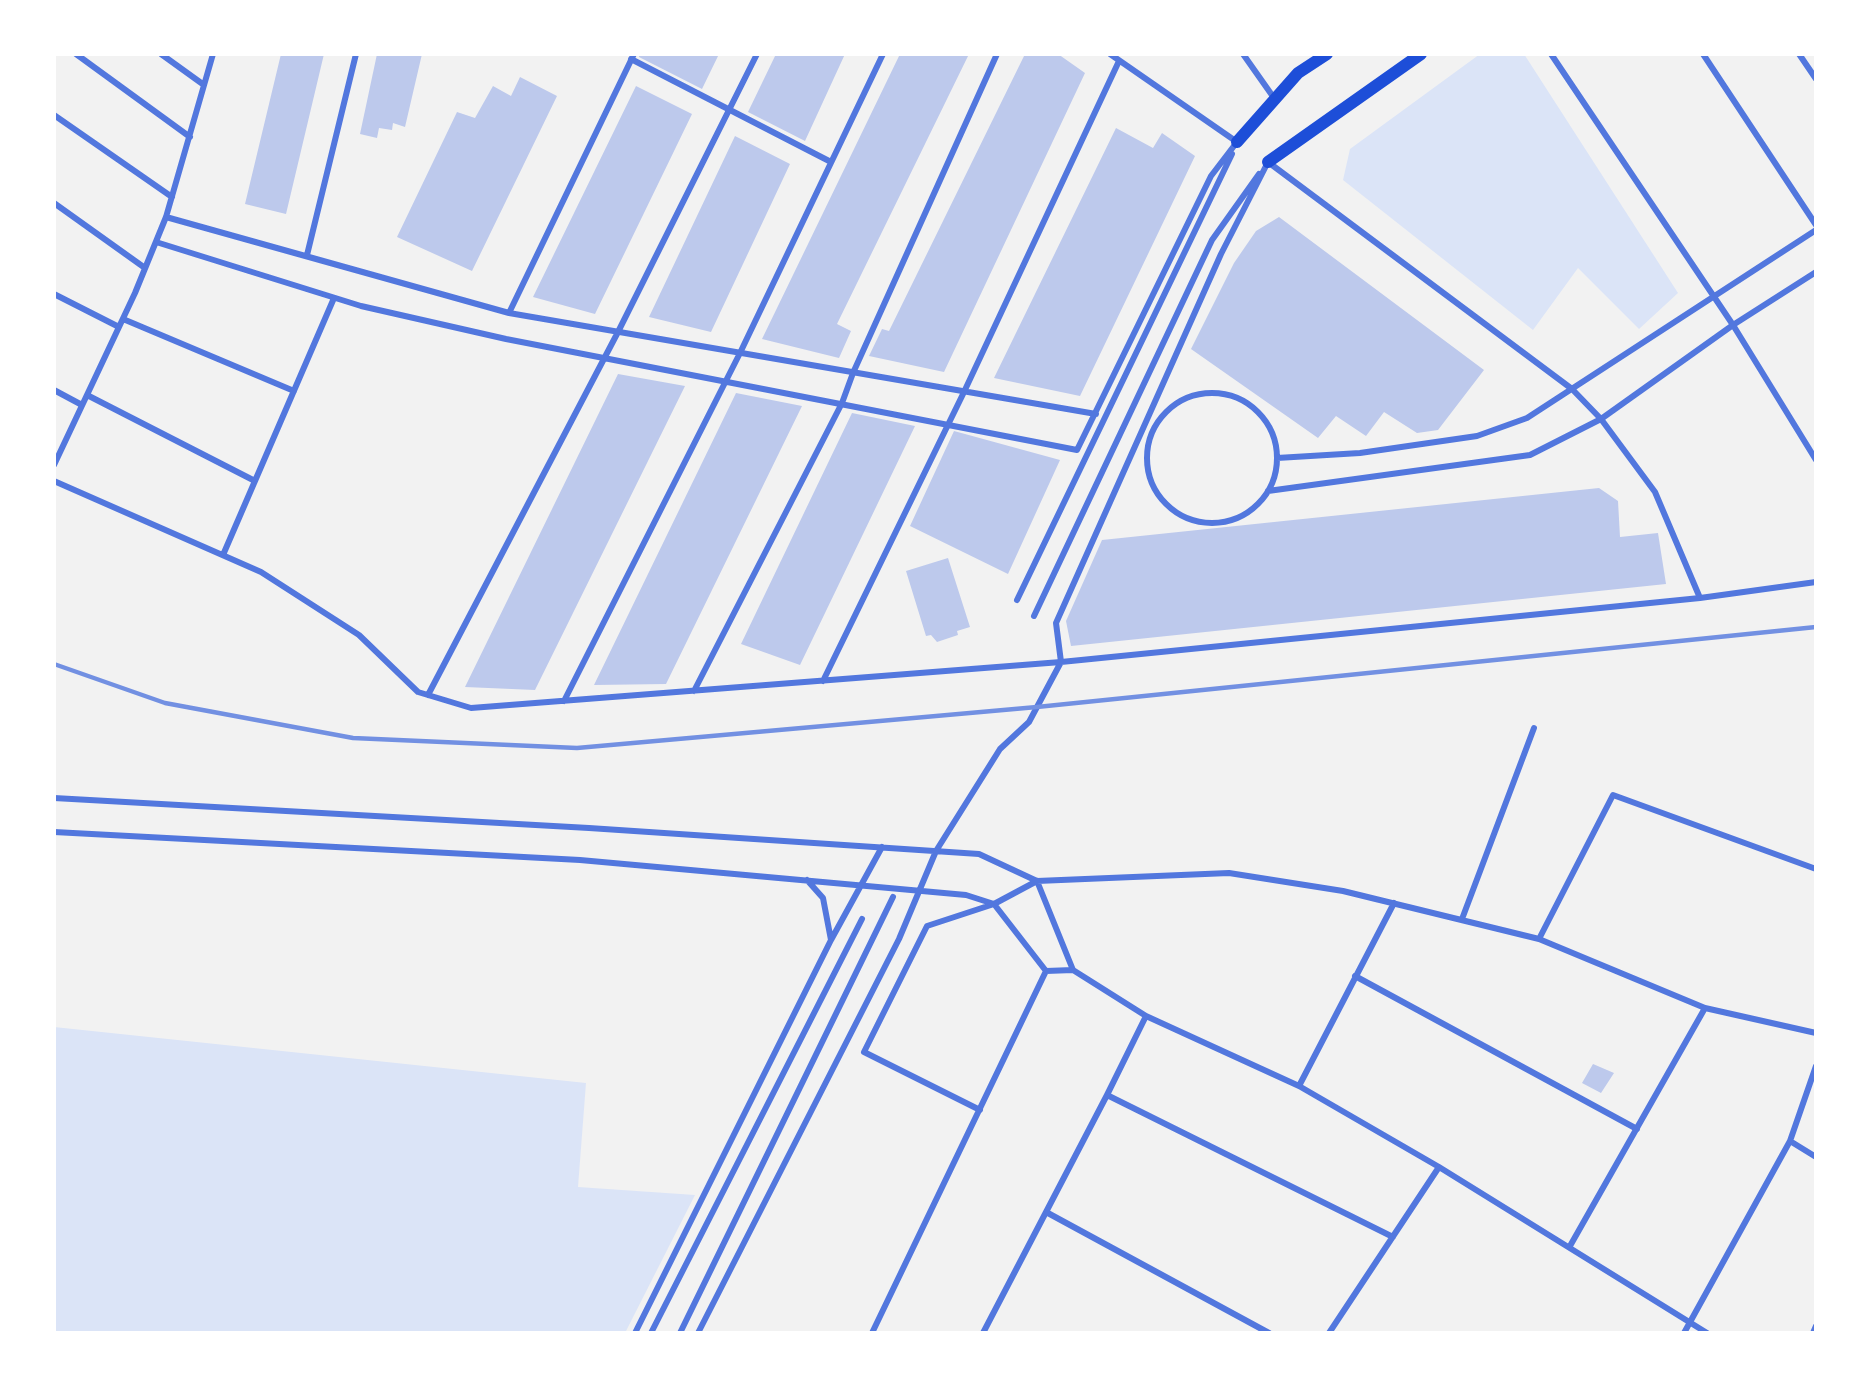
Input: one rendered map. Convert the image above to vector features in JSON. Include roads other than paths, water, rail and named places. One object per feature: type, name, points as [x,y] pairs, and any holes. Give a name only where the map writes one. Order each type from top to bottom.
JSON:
[{"type":"main road","points":[[1237,142],[1274,98],[1299,73],[1327,54]]},
{"type":"main road","points":[[1268,162],[1421,54]]},
{"type":"street","points":[[76,54],[190,137]]},
{"type":"street","points":[[161,54],[204,85]]},
{"type":"street","points":[[54,465],[123,319],[166,217],[213,54]]},
{"type":"street","points":[[307,255],[356,54]]},
{"type":"street","points":[[428,695],[618,332],[757,54]]},
{"type":"street","points":[[564,701],[740,353],[883,54]]},
{"type":"street","points":[[694,691],[842,404],[853,373],[997,54]]},
{"type":"street","points":[[1110,54],[1237,142]]},
{"type":"street","points":[[1243,54],[1274,98]]},
{"type":"street","points":[[1551,54],[1733,325],[1816,460]]},
{"type":"street","points":[[1703,54],[1816,225]]},
{"type":"street","points":[[1799,54],[1816,79]]},
{"type":"street","points":[[509,313],[633,57],[831,162]]},
{"type":"street","points":[[823,681],[964,392],[1119,61]]},
{"type":"street","points":[[54,115],[172,197]]},
{"type":"street","points":[[156,242],[334,298],[483,334],[1077,450],[1211,176],[1237,142]]},
{"type":"street","points":[[1017,600],[1237,142]]},
{"type":"street","points":[[1268,162],[1572,389],[1601,419],[1655,492],[1700,598]]},
{"type":"street","points":[[1034,615],[1212,240],[1268,162]]},
{"type":"street","points":[[698,1333],[899,939],[936,851],[1000,749],[1029,722],[1061,662],[1056,623],[1221,254],[1268,162]]},
{"type":"street","points":[[54,203],[146,268]]},
{"type":"street","points":[[166,217],[509,313],[1096,414]]},
{"type":"street","points":[[1277,458],[1360,453],[1477,436],[1527,418],[1816,230]]},
{"type":"street","points":[[1268,491],[1530,455],[1601,419],[1733,325],[1816,272]]},
{"type":"street","points":[[54,294],[119,327]]},
{"type":"street","points":[[222,555],[334,298]]},
{"type":"street","points":[[123,319],[294,391]]},
{"type":"street","points":[[54,390],[82,405]]},
{"type":"street","points":[[1204,393],[1226,394],[1247,403],[1263,418],[1274,437],[1277,458],[1275,475],[1268,491],[1254,508],[1235,519],[1213,523],[1192,520],[1172,510],[1157,493],[1149,473],[1147,451],[1153,430],[1166,412],[1183,400],[1204,393]]},
{"type":"street","points":[[87,395],[255,481]]},
{"type":"street","points":[[54,481],[261,572],[359,635],[418,692],[471,708],[1061,662],[1700,598],[1816,582]]},
{"type":"street","points":[[1462,919],[1534,728]]},
{"type":"street","points":[[1539,939],[1613,795],[1816,869]]},
{"type":"street","points":[[54,798],[332,812],[979,854],[1036,880],[1228,873],[1343,891],[1539,939],[1705,1008],[1816,1033]]},
{"type":"street","points":[[54,832],[580,860],[966,895],[994,904],[1046,971]]},
{"type":"street","points":[[635,1333],[831,940],[882,847]]},
{"type":"street","points":[[807,879],[823,898],[831,940]]},
{"type":"street","points":[[980,1110],[864,1052],[927,926],[994,904],[1036,880]]},
{"type":"street","points":[[1036,880],[1073,970]]},
{"type":"street","points":[[680,1333],[893,897]]},
{"type":"street","points":[[1299,1086],[1394,903]]},
{"type":"street","points":[[651,1333],[862,919]]},
{"type":"street","points":[[1046,971],[1073,970],[1146,1016],[1299,1086],[1570,1246],[1707,1333]]},
{"type":"street","points":[[872,1333],[1046,971]]},
{"type":"street","points":[[1355,976],[1637,1129]]},
{"type":"street","points":[[1570,1246],[1705,1008]]},
{"type":"street","points":[[983,1333],[1146,1016]]},
{"type":"street","points":[[1684,1333],[1790,1141],[1816,1066]]},
{"type":"street","points":[[1107,1095],[1393,1237]]},
{"type":"street","points":[[1790,1141],[1816,1157]]},
{"type":"street","points":[[1329,1333],[1439,1167]]},
{"type":"street","points":[[1046,1212],[1269,1333]]},
{"type":"street","points":[[1813,1333],[1816,1326]]},
{"type":"railway","points":[[54,664],[165,703],[353,738],[577,748],[1037,707],[1816,627]]}]
